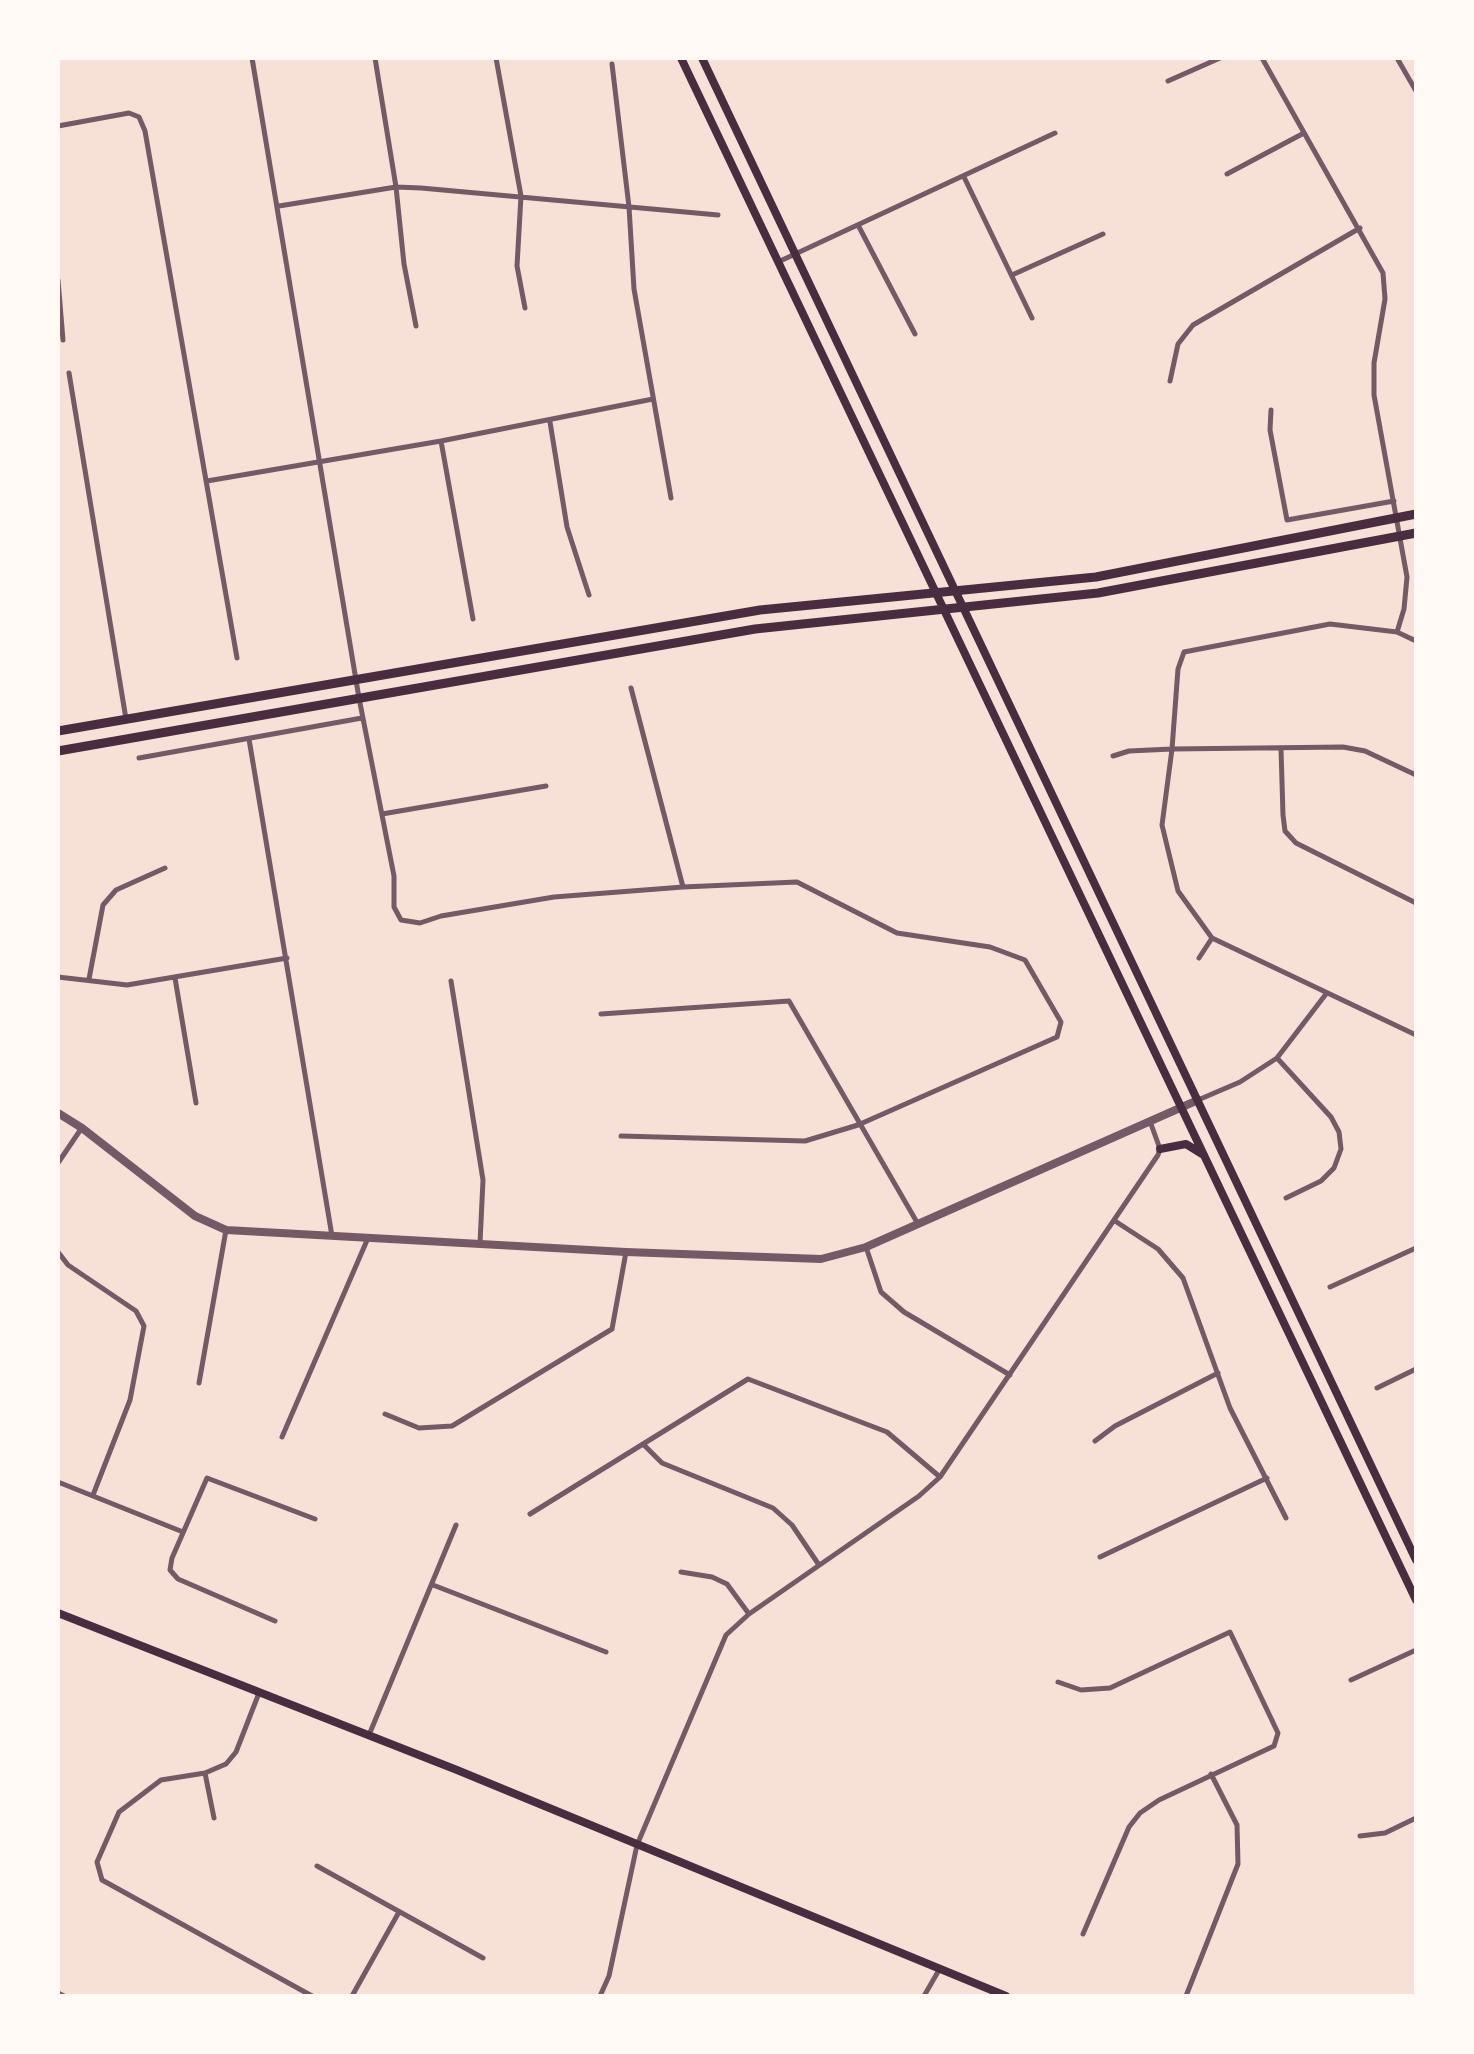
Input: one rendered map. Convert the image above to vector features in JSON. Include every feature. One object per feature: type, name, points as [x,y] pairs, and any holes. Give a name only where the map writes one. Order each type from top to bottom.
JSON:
[{"type":"main road","points":[[681,58],[1416,1600]]},
{"type":"main road","points":[[702,58],[1416,1560]]},
{"type":"main road","points":[[58,731],[760,610],[1096,577],[1416,514]]},
{"type":"main road","points":[[58,751],[755,630],[1098,593],[1416,533]]},
{"type":"main road","points":[[1160,1149],[1186,1144],[1205,1156]]},
{"type":"main road","points":[[58,1613],[369,1735],[1006,1996]]},
{"type":"street","points":[[252,58],[363,718],[394,876],[394,907],[401,920],[420,923],[554,897],[683,886],[797,882],[897,932],[990,947],[1025,960],[1061,1022],[1057,1037],[858,1124],[805,1142],[621,1136]]},
{"type":"street","points":[[375,58],[416,326]]},
{"type":"street","points":[[496,58],[521,196],[516,266],[524,308]]},
{"type":"street","points":[[1168,82],[1220,58]]},
{"type":"street","points":[[1262,58],[1383,273],[1374,395],[1407,577],[1398,632]]},
{"type":"street","points":[[1397,58],[1416,90]]},
{"type":"street","points":[[612,64],[629,207],[634,289],[671,498]]},
{"type":"street","points":[[58,126],[129,113],[139,118],[145,131],[237,658]]},
{"type":"street","points":[[1228,174],[1305,133]]},
{"type":"street","points":[[778,262],[1055,134]]},
{"type":"street","points":[[963,176],[1032,318]]},
{"type":"street","points":[[279,206],[396,187],[718,215]]},
{"type":"street","points":[[858,225],[915,334]]},
{"type":"street","points":[[1170,382],[1178,344],[1193,326],[1360,228]]},
{"type":"street","points":[[1012,275],[1103,234]]},
{"type":"street","points":[[58,280],[64,340]]},
{"type":"street","points":[[69,373],[126,719]]},
{"type":"street","points":[[207,480],[550,421],[653,399]]},
{"type":"street","points":[[1271,410],[1270,430],[1287,520],[1394,501]]},
{"type":"street","points":[[550,421],[568,527],[589,594]]},
{"type":"street","points":[[441,440],[473,618]]},
{"type":"street","points":[[1416,641],[1398,632],[1330,624],[1184,652],[1178,669],[1162,825],[1178,890],[1212,938],[1416,1035]]},
{"type":"street","points":[[631,688],[683,886]]},
{"type":"street","points":[[138,758],[363,718]]},
{"type":"street","points":[[249,738],[332,1236]]},
{"type":"street","points":[[1114,756],[1130,751],[1172,749],[1343,747],[1365,750],[1416,775]]},
{"type":"street","points":[[1281,749],[1283,814],[1286,831],[1296,843],[1416,904]]},
{"type":"street","points":[[382,814],[546,786]]},
{"type":"street","points":[[89,979],[103,905],[116,890],[165,868]]},
{"type":"street","points":[[1199,958],[1212,938]]},
{"type":"street","points":[[58,977],[127,985],[287,958]]},
{"type":"street","points":[[174,978],[196,1103]]},
{"type":"street","points":[[451,981],[482,1180],[480,1242]]},
{"type":"street","points":[[58,1113],[194,1216],[226,1230],[821,1259],[866,1247],[1240,1082],[1276,1058],[1326,994]]},
{"type":"street","points":[[601,1014],[790,1001],[918,1224]]},
{"type":"street","points":[[1276,1058],[1331,1117],[1339,1132],[1341,1149],[1334,1168],[1322,1180],[1286,1198]]},
{"type":"street","points":[[600,1996],[609,1976],[637,1845],[726,1635],[749,1614],[940,1478],[1160,1149],[1151,1124]]},
{"type":"street","points":[[58,1164],[82,1128]]},
{"type":"street","points":[[1114,1220],[1158,1249],[1183,1278],[1230,1408],[1286,1518]]},
{"type":"street","points":[[200,1383],[226,1230]]},
{"type":"street","points":[[282,1437],[368,1238]]},
{"type":"street","points":[[866,1247],[880,1292],[904,1312],[1011,1376]]},
{"type":"street","points":[[1330,1286],[1416,1248]]},
{"type":"street","points":[[58,1252],[68,1265],[136,1311],[144,1326],[130,1400],[93,1495]]},
{"type":"street","points":[[385,1414],[419,1428],[452,1426],[612,1329],[626,1252]]},
{"type":"street","points":[[1377,1388],[1416,1369]]},
{"type":"street","points":[[1095,1441],[1115,1426],[1218,1373]]},
{"type":"street","points":[[530,1514],[748,1379],[886,1432],[940,1478]]},
{"type":"street","points":[[643,1444],[662,1463],[774,1508],[792,1525],[818,1566]]},
{"type":"street","points":[[276,1621],[178,1579],[170,1570],[172,1558],[207,1478],[315,1519]]},
{"type":"street","points":[[1100,1557],[1267,1478]]},
{"type":"street","points":[[58,1482],[183,1532]]},
{"type":"street","points":[[369,1735],[456,1525]]},
{"type":"street","points":[[681,1572],[726,1584],[749,1614]]},
{"type":"street","points":[[432,1585],[606,1652]]},
{"type":"street","points":[[1058,1682],[1081,1690],[1110,1688],[1230,1632],[1278,1733],[1274,1746],[1140,1812],[1128,1827],[1082,1934]]},
{"type":"street","points":[[1351,1680],[1416,1650]]},
{"type":"street","points":[[260,1691],[236,1752],[226,1764],[205,1773],[161,1780],[119,1812],[98,1862],[102,1880],[312,1996]]},
{"type":"street","points":[[205,1773],[214,1818]]},
{"type":"street","points":[[1186,1996],[1238,1864],[1237,1825],[1211,1774]]},
{"type":"street","points":[[1360,1836],[1385,1832],[1416,1818]]},
{"type":"street","points":[[317,1866],[482,1958]]},
{"type":"street","points":[[352,1996],[400,1911]]},
{"type":"street","points":[[924,1996],[939,1970]]}]
